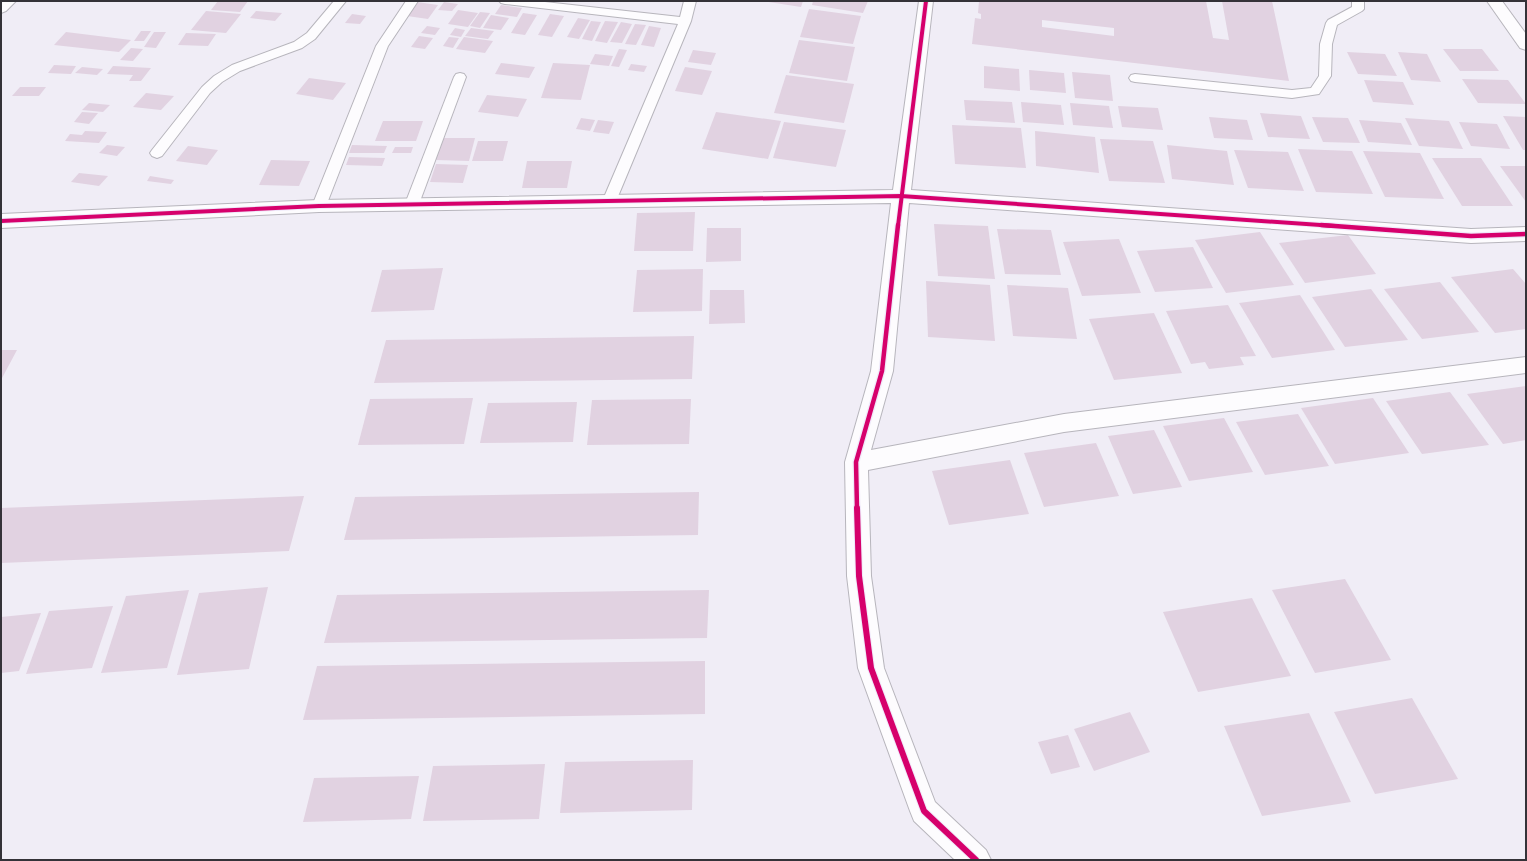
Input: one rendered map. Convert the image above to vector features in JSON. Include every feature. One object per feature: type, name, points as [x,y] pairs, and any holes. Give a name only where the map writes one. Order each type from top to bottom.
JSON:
[{"type":"street","points":[[1,8],[9,1]]},
{"type":"street","points":[[926,1],[901,196],[882,371],[856,462],[859,576],[872,668],[924,811],[976,860]]},
{"type":"street","points":[[1494,1],[1526,45]]},
{"type":"street","points":[[1,221],[319,206],[901,196],[1471,236],[1526,234]]},
{"type":"street","points":[[856,462],[1064,423],[1526,365]]},
{"type":"lane","points":[[157,153],[206,90],[218,79],[236,68],[298,45],[311,36],[340,1]]},
{"type":"lane","points":[[319,206],[382,46],[412,1]]},
{"type":"lane","points":[[506,1],[685,21]]},
{"type":"lane","points":[[609,202],[685,21],[690,1]]},
{"type":"lane","points":[[1135,78],[1292,94],[1315,91],[1325,76],[1326,44],[1332,23],[1358,9],[1358,1]]},
{"type":"lane","points":[[412,204],[460,77]]},
{"type":"building","points":[[218,1],[248,1],[240,12],[211,10]]},
{"type":"building","points":[[762,1],[803,1],[801,7]]},
{"type":"building","points":[[813,1],[868,1],[863,13],[812,5]]},
{"type":"building","points":[[979,1],[1206,1],[1213,38],[1229,40],[1222,1],[1272,1],[1289,81],[972,44],[975,18],[981,19],[981,14],[978,13]],"holes":[[[1042,20],[1114,28],[1114,36],[1042,27]]]},
{"type":"building","points":[[417,2],[438,5],[428,19],[407,16]]},
{"type":"building","points":[[444,2],[458,4],[452,11],[438,10]]},
{"type":"building","points":[[501,5],[522,8],[517,17],[495,14]]},
{"type":"building","points":[[809,9],[861,16],[853,44],[800,37]]},
{"type":"building","points":[[458,10],[478,13],[468,27],[448,24]]},
{"type":"building","points":[[206,11],[241,14],[226,33],[191,30]]},
{"type":"building","points":[[256,11],[282,13],[275,21],[250,18]]},
{"type":"building","points":[[480,12],[490,13],[480,28],[470,26]]},
{"type":"building","points":[[523,13],[537,15],[525,35],[511,33]]},
{"type":"building","points":[[352,14],[366,16],[360,24],[345,23]]},
{"type":"building","points":[[550,14],[564,16],[552,37],[538,35]]},
{"type":"building","points":[[491,15],[509,18],[501,30],[483,28]]},
{"type":"building","points":[[578,18],[590,20],[579,39],[567,37]]},
{"type":"building","points":[[591,21],[601,22],[592,41],[582,39]]},
{"type":"building","points":[[605,21],[618,22],[607,43],[595,41]]},
{"type":"building","points":[[621,22],[632,24],[622,43],[610,42]]},
{"type":"building","points":[[635,24],[646,25],[636,45],[625,44]]},
{"type":"building","points":[[427,26],[440,28],[435,35],[421,33]]},
{"type":"building","points":[[649,26],[661,28],[654,47],[641,45]]},
{"type":"building","points":[[455,28],[465,30],[461,37],[450,35]]},
{"type":"building","points":[[471,28],[494,31],[488,39],[465,36]]},
{"type":"building","points":[[141,31],[151,31],[144,41],[134,41]]},
{"type":"building","points":[[66,32],[131,40],[119,52],[54,45]]},
{"type":"building","points":[[154,32],[166,32],[156,48],[144,47]]},
{"type":"building","points":[[186,33],[216,34],[208,46],[178,45]]},
{"type":"building","points":[[419,36],[433,38],[425,49],[411,47]]},
{"type":"building","points":[[449,37],[459,38],[453,48],[443,46]]},
{"type":"building","points":[[464,37],[493,41],[485,53],[456,49]]},
{"type":"building","points":[[799,40],[855,47],[847,81],[789,73]]},
{"type":"building","points":[[131,48],[143,49],[133,61],[120,60]]},
{"type":"building","points":[[619,49],[627,50],[619,67],[611,66]]},
{"type":"building","points":[[1443,49],[1482,49],[1499,71],[1460,71]]},
{"type":"building","points":[[693,50],[716,53],[711,65],[688,62]]},
{"type":"building","points":[[1347,52],[1385,54],[1397,76],[1358,74]]},
{"type":"building","points":[[1398,52],[1427,54],[1441,82],[1411,80]]},
{"type":"building","points":[[595,54],[613,56],[609,66],[590,64]]},
{"type":"building","points":[[501,63],[535,67],[529,78],[495,74]]},
{"type":"building","points":[[553,63],[590,65],[581,100],[541,98]]},
{"type":"building","points":[[631,64],[647,66],[644,72],[628,70]]},
{"type":"building","points":[[54,65],[76,66],[71,74],[48,73]]},
{"type":"building","points":[[113,66],[151,68],[141,81],[129,81],[133,75],[107,74]]},
{"type":"building","points":[[984,66],[1019,69],[1020,91],[984,88]]},
{"type":"building","points":[[82,67],[103,69],[97,75],[75,73]]},
{"type":"building","points":[[685,67],[712,71],[702,95],[675,91]]},
{"type":"building","points":[[1029,70],[1064,73],[1066,93],[1030,90]]},
{"type":"building","points":[[1072,72],[1110,75],[1113,101],[1075,98]]},
{"type":"building","points":[[786,75],[854,84],[844,123],[774,113]]},
{"type":"building","points":[[309,78],[346,83],[333,100],[296,94]]},
{"type":"building","points":[[1462,79],[1508,80],[1526,104],[1478,103]]},
{"type":"building","points":[[1364,80],[1403,82],[1414,105],[1373,102]]},
{"type":"building","points":[[20,87],[46,87],[39,96],[12,96]]},
{"type":"building","points":[[146,93],[174,96],[161,110],[133,107]]},
{"type":"building","points":[[487,95],[527,99],[518,117],[478,112]]},
{"type":"building","points":[[964,100],[1012,102],[1015,123],[966,120]]},
{"type":"building","points":[[1021,102],[1061,105],[1064,125],[1023,122]]},
{"type":"building","points":[[89,103],[110,105],[103,112],[82,110]]},
{"type":"building","points":[[1070,103],[1109,106],[1113,128],[1073,125]]},
{"type":"building","points":[[1118,106],[1158,108],[1163,130],[1122,127]]},
{"type":"building","points":[[82,112],[98,113],[89,124],[74,122]]},
{"type":"building","points":[[716,112],[781,121],[768,159],[702,149]]},
{"type":"building","points":[[1260,113],[1301,116],[1310,139],[1268,137]]},
{"type":"building","points":[[1503,116],[1526,117],[1526,150],[1523,150]]},
{"type":"building","points":[[1209,117],[1247,120],[1253,140],[1214,138]]},
{"type":"building","points":[[1312,117],[1348,118],[1360,143],[1323,142]]},
{"type":"building","points":[[581,118],[595,120],[590,131],[576,129]]},
{"type":"building","points":[[1405,118],[1449,121],[1463,149],[1419,146]]},
{"type":"building","points":[[598,120],[614,122],[609,134],[593,132]]},
{"type":"building","points":[[1359,120],[1401,123],[1412,145],[1368,142]]},
{"type":"building","points":[[383,121],[423,121],[416,141],[375,141]]},
{"type":"building","points":[[784,122],[846,130],[836,167],[773,158]]},
{"type":"building","points":[[1459,122],[1497,124],[1510,149],[1471,146]]},
{"type":"building","points":[[952,125],[1021,128],[1026,168],[955,164]]},
{"type":"building","points":[[85,131],[107,132],[99,143],[65,141],[70,134],[82,135]]},
{"type":"building","points":[[1035,131],[1095,137],[1099,173],[1036,166]]},
{"type":"building","points":[[443,138],[475,138],[469,161],[436,160]]},
{"type":"building","points":[[1100,139],[1153,141],[1165,183],[1109,181]]},
{"type":"building","points":[[478,141],[508,141],[503,161],[472,161]]},
{"type":"building","points":[[107,145],[125,147],[117,156],[99,153]]},
{"type":"building","points":[[352,145],[387,146],[384,153],[349,153]]},
{"type":"building","points":[[1167,145],[1227,151],[1234,185],[1172,179]]},
{"type":"building","points":[[188,146],[218,150],[207,165],[176,161]]},
{"type":"building","points":[[395,147],[413,147],[411,153],[392,153]]},
{"type":"building","points":[[1298,149],[1352,151],[1373,194],[1316,192]]},
{"type":"building","points":[[1234,150],[1288,152],[1304,191],[1248,188]]},
{"type":"building","points":[[1363,151],[1420,153],[1444,199],[1385,197]]},
{"type":"building","points":[[349,157],[385,158],[382,166],[346,165]]},
{"type":"building","points":[[1432,158],[1481,158],[1513,206],[1462,206]]},
{"type":"building","points":[[271,160],[310,161],[299,186],[259,185]]},
{"type":"building","points":[[527,161],[572,161],[567,188],[522,188]]},
{"type":"building","points":[[436,164],[468,165],[463,183],[430,182]]},
{"type":"building","points":[[1500,166],[1526,166],[1526,202]]},
{"type":"building","points":[[79,173],[108,176],[99,186],[71,182]]},
{"type":"building","points":[[150,176],[174,180],[171,184],[147,181]]},
{"type":"building","points":[[695,212],[693,251],[634,251],[637,213]]},
{"type":"building","points":[[934,224],[988,226],[995,279],[938,276]]},
{"type":"building","points":[[707,228],[741,228],[741,261],[706,262]]},
{"type":"building","points":[[997,229],[1051,230],[1061,275],[1005,274]]},
{"type":"building","points":[[1260,232],[1294,285],[1226,293],[1195,240]]},
{"type":"building","points":[[1348,235],[1376,274],[1305,283],[1279,243]]},
{"type":"building","points":[[1119,239],[1141,293],[1082,296],[1063,242]]},
{"type":"building","points":[[1193,247],[1213,288],[1155,292],[1137,251]]},
{"type":"building","points":[[443,268],[434,310],[371,312],[382,270]]},
{"type":"building","points":[[703,269],[702,311],[633,312],[637,270]]},
{"type":"building","points":[[1513,269],[1526,284],[1526,329],[1495,333],[1451,277]]},
{"type":"building","points":[[926,281],[990,285],[995,341],[928,337]]},
{"type":"building","points":[[1440,282],[1479,332],[1422,339],[1384,289]]},
{"type":"building","points":[[1007,285],[1068,288],[1077,339],[1013,336]]},
{"type":"building","points":[[1371,289],[1408,340],[1345,347],[1312,297]]},
{"type":"building","points":[[710,290],[744,290],[745,323],[709,324]]},
{"type":"building","points":[[1300,295],[1335,350],[1272,358],[1239,303]]},
{"type":"building","points":[[1228,305],[1256,356],[1240,357],[1244,365],[1209,369],[1205,362],[1191,364],[1166,311]]},
{"type":"building","points":[[1154,313],[1182,373],[1114,380],[1089,319]]},
{"type":"building","points":[[694,336],[692,379],[374,383],[386,340]]},
{"type":"building","points":[[1,350],[17,350],[1,380]]},
{"type":"building","points":[[1526,386],[1526,440],[1503,444],[1467,394]]},
{"type":"building","points":[[1450,392],[1489,445],[1422,454],[1386,401]]},
{"type":"building","points":[[473,398],[464,444],[358,445],[370,399]]},
{"type":"building","points":[[1373,398],[1409,453],[1335,464],[1301,408]]},
{"type":"building","points":[[691,399],[689,444],[587,445],[592,400]]},
{"type":"building","points":[[577,402],[573,442],[480,443],[488,403]]},
{"type":"building","points":[[1298,414],[1329,466],[1265,475],[1236,422]]},
{"type":"building","points":[[1224,418],[1253,472],[1189,481],[1163,426]]},
{"type":"building","points":[[1154,430],[1182,487],[1133,494],[1108,436]]},
{"type":"building","points":[[1096,443],[1119,496],[1044,507],[1024,453]]},
{"type":"building","points":[[1010,460],[1029,514],[949,525],[932,471]]},
{"type":"building","points":[[699,492],[698,535],[344,540],[355,497]]},
{"type":"building","points":[[304,496],[289,551],[1,563],[1,508]]},
{"type":"building","points":[[1345,579],[1391,660],[1315,673],[1272,590]]},
{"type":"building","points":[[268,587],[249,669],[177,675],[199,593]]},
{"type":"building","points":[[189,590],[167,668],[101,673],[126,596]]},
{"type":"building","points":[[709,590],[707,638],[324,643],[337,595]]},
{"type":"building","points":[[1252,598],[1291,676],[1198,692],[1163,612]]},
{"type":"building","points":[[113,606],[92,668],[26,674],[49,611]]},
{"type":"building","points":[[41,613],[19,671],[1,673],[1,617]]},
{"type":"building","points":[[705,661],[705,714],[303,720],[317,666]]},
{"type":"building","points":[[1412,698],[1458,779],[1375,794],[1334,712]]},
{"type":"building","points":[[1130,712],[1150,752],[1094,771],[1074,729]]},
{"type":"building","points":[[1309,713],[1351,802],[1262,816],[1224,726]]},
{"type":"building","points":[[1068,735],[1080,767],[1051,774],[1038,742]]},
{"type":"building","points":[[693,760],[692,810],[560,813],[565,762]]},
{"type":"building","points":[[545,764],[539,819],[423,821],[433,766]]},
{"type":"building","points":[[419,776],[411,819],[303,822],[314,778]]},
{"type":"cycle path","points":[[926,1],[901,196],[882,371],[856,462],[859,576],[871,668],[924,811],[976,860]]},
{"type":"cycle path","points":[[1,221],[319,206],[901,196],[1471,236],[1526,234]]}]
